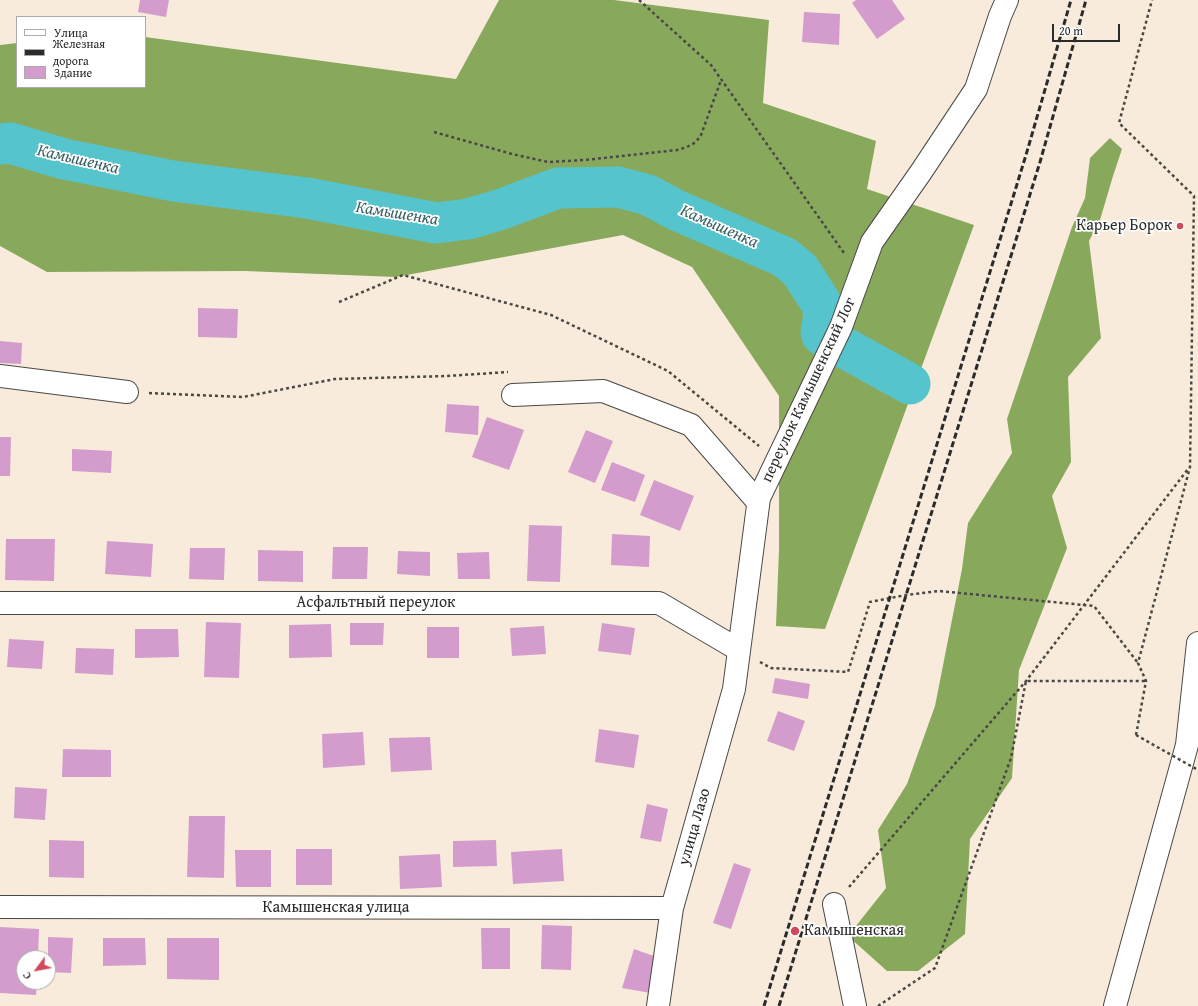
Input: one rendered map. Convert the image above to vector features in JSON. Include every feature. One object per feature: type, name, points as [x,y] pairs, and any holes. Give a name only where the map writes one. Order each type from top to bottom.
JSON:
[{"type":"main road","name":"переулок Камышенский Лог","points":[[739,650],[759,498],[841,327],[872,242],[976,89],[1000,16],[1007,0]]},
{"type":"main road","points":[[0,376],[127,392]]},
{"type":"main road","points":[[513,395],[603,391],[691,425],[758,502]]},
{"type":"main road","name":"Асфальтный переулок","points":[[0,603],[659,603],[739,650]]},
{"type":"main road","points":[[1114,1006],[1188,745],[1198,642]]},
{"type":"main road","name":"улица Лазо","points":[[658,1006],[672,908],[734,689],[739,650]]},
{"type":"main road","points":[[834,904],[855,1006]]},
{"type":"main road","name":"Камышенская улица","points":[[0,907],[672,908]]},
{"type":"path","points":[[640,0],[711,65],[860,275]]},
{"type":"path","points":[[1138,663],[1190,467],[1194,196],[1119,123],[1152,0]]},
{"type":"path","points":[[434,132],[512,154],[548,162],[585,160],[677,150],[696,142],[701,135],[721,80]]},
{"type":"path","points":[[339,302],[403,275],[551,315],[668,371],[777,461]]},
{"type":"path","points":[[127,392],[243,397],[335,380],[511,372]]},
{"type":"path","points":[[834,904],[1026,680],[1190,467]]},
{"type":"path","points":[[739,650],[771,668],[848,672],[870,602],[906,595],[939,591],[1094,606],[1138,663],[1146,681],[1136,735],[1198,770]]},
{"type":"path","points":[[1026,680],[1146,681]]},
{"type":"path","points":[[878,1006],[935,968],[1011,758],[1026,680]]},
{"type":"green space","points":[[499,0],[614,0],[769,20],[763,103],[876,141],[867,189],[974,225],[825,629],[776,626],[779,550],[779,396],[692,267],[623,235],[396,277],[245,271],[47,272],[0,246],[0,45],[16,43],[16,88],[146,88],[146,37],[456,79]]},
{"type":"green space","points":[[1110,138],[1122,149],[1100,220],[1089,241],[1101,338],[1068,377],[1071,462],[1052,496],[1067,548],[1019,670],[1012,778],[970,839],[965,934],[918,971],[887,971],[848,936],[886,888],[878,830],[907,784],[935,706],[962,569],[968,523],[1012,453],[1007,419],[1072,227],[1085,198],[1090,158]]},
{"type":"building","points":[[140,0],[169,0],[166,17],[138,12]]},
{"type":"building","points":[[856,0],[892,0],[905,19],[877,39],[852,3]]},
{"type":"building","points":[[804,12],[840,14],[839,45],[802,42]]},
{"type":"building","points":[[198,308],[238,309],[237,338],[198,337]]},
{"type":"building","points":[[0,341],[22,343],[21,364],[0,363]]},
{"type":"building","points":[[447,404],[479,406],[478,435],[445,432]]},
{"type":"building","points":[[487,417],[524,430],[509,470],[472,457]]},
{"type":"building","points":[[586,430],[613,441],[595,483],[568,472]]},
{"type":"building","points":[[0,437],[11,437],[10,476],[0,476]]},
{"type":"building","points":[[72,449],[112,451],[111,473],[72,471]]},
{"type":"building","points":[[612,462],[645,475],[635,502],[601,490]]},
{"type":"building","points":[[654,480],[694,496],[680,531],[640,515]]},
{"type":"building","points":[[529,525],[562,526],[560,582],[527,581]]},
{"type":"building","points":[[612,534],[650,536],[649,567],[611,565]]},
{"type":"building","points":[[6,539],[55,539],[54,581],[5,580]]},
{"type":"building","points":[[107,541],[153,544],[151,577],[105,574]]},
{"type":"building","points":[[333,547],[368,547],[367,579],[332,579]]},
{"type":"building","points":[[190,548],[225,548],[224,580],[189,579]]},
{"type":"building","points":[[258,550],[303,551],[303,582],[258,581]]},
{"type":"building","points":[[398,551],[430,552],[430,576],[397,574]]},
{"type":"building","points":[[489,552],[490,579],[458,579],[457,553]]},
{"type":"building","points":[[206,622],[241,623],[239,678],[204,677]]},
{"type":"building","points":[[350,623],[384,623],[383,645],[350,645]]},
{"type":"building","points":[[602,623],[635,628],[631,655],[598,651]]},
{"type":"building","points":[[331,624],[332,657],[289,658],[289,625]]},
{"type":"building","points":[[544,626],[546,654],[512,656],[510,628]]},
{"type":"building","points":[[427,627],[459,627],[459,658],[427,658]]},
{"type":"building","points":[[135,629],[178,629],[179,657],[135,658]]},
{"type":"building","points":[[9,639],[44,641],[42,669],[7,667]]},
{"type":"building","points":[[76,648],[114,649],[113,675],[75,673]]},
{"type":"building","points":[[775,678],[810,684],[808,699],[772,693]]},
{"type":"building","points":[[778,711],[805,721],[794,751],[767,741]]},
{"type":"building","points":[[599,729],[639,735],[634,768],[595,762]]},
{"type":"building","points":[[363,732],[365,765],[323,768],[322,734]]},
{"type":"building","points":[[430,737],[432,770],[391,772],[389,738]]},
{"type":"building","points":[[63,749],[111,750],[111,777],[62,777]]},
{"type":"building","points":[[15,787],[47,789],[45,820],[14,818]]},
{"type":"building","points":[[647,804],[668,809],[661,842],[640,838]]},
{"type":"building","points":[[189,816],[225,816],[224,878],[187,877]]},
{"type":"building","points":[[49,840],[84,841],[84,878],[49,877]]},
{"type":"building","points":[[496,840],[497,866],[453,867],[453,841]]},
{"type":"building","points":[[296,849],[332,849],[332,885],[296,885]]},
{"type":"building","points":[[562,849],[564,881],[513,884],[511,852]]},
{"type":"building","points":[[235,850],[271,850],[271,887],[236,887]]},
{"type":"building","points":[[440,854],[442,887],[400,889],[399,856]]},
{"type":"building","points":[[734,863],[751,869],[731,929],[713,923]]},
{"type":"building","points":[[542,925],[572,926],[571,970],[541,969]]},
{"type":"building","points":[[0,927],[39,929],[38,950],[16,950],[16,990],[36,990],[36,995],[0,993]]},
{"type":"building","points":[[481,928],[510,928],[510,969],[482,969]]},
{"type":"building","points":[[48,937],[73,938],[71,973],[56,972],[56,950],[48,950]]},
{"type":"building","points":[[103,938],[145,938],[146,965],[103,966]]},
{"type":"building","points":[[167,938],[219,938],[219,980],[167,979]]},
{"type":"building","points":[[634,949],[665,960],[656,994],[622,988]]},
{"type":"waterway","name":"Камышенка","points":[[0,144],[10,143],[64,159],[173,181],[307,198],[436,223],[468,219],[499,210],[558,188],[618,187],[648,195],[676,210],[784,257],[800,270],[821,303],[824,313],[821,332],[822,335]]},
{"type":"waterway","name":"Камышенка","points":[[845,348],[910,384]]},
{"type":"railway","points":[[764,1006],[1026,155],[1071,0]]},
{"type":"railway","points":[[779,1006],[1040,162],[1086,0]]},
{"type":"place","name":"Карьер Борок","points":[[1180,226]]},
{"type":"place","name":"Камышенская","points":[[795,931]]}]
